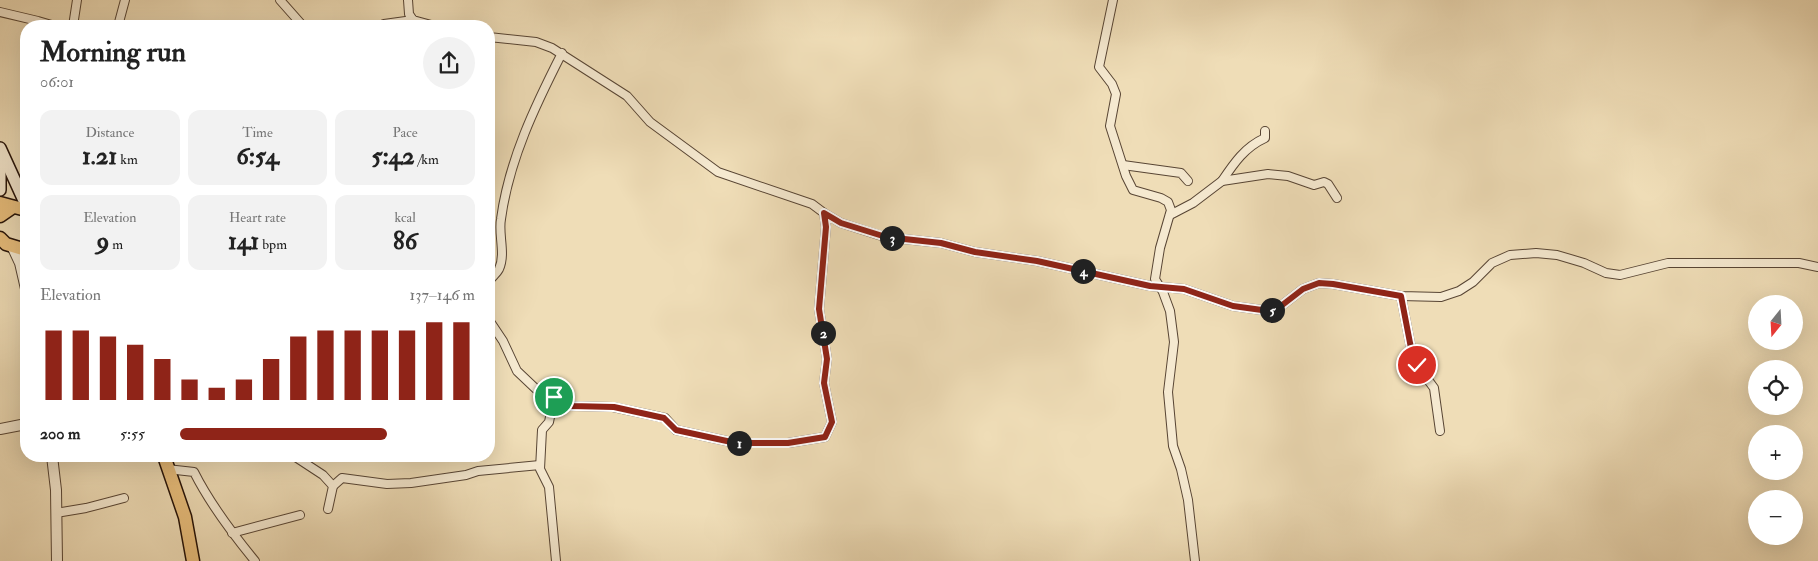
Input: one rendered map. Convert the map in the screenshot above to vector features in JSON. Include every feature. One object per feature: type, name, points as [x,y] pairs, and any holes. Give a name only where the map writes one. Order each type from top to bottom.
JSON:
[{"type":"highway","points":[[0,203],[20,209]]},
{"type":"highway","points":[[0,216],[13,207]]},
{"type":"highway","points":[[3,240],[20,243]]},
{"type":"highway","points":[[3,240],[20,247]]},
{"type":"highway","points":[[165,463],[185,517],[193,561]]},
{"type":"main road","points":[[0,148],[20,192]]},
{"type":"main road","points":[[0,165],[0,190]]},
{"type":"street","points":[[74,20],[77,0]]},
{"type":"street","points":[[120,20],[125,0]]},
{"type":"street","points":[[280,0],[298,20]]},
{"type":"street","points":[[408,0],[409,14],[413,20]]},
{"type":"street","points":[[1113,0],[1099,67],[1112,84],[1116,94],[1110,126],[1133,190],[1168,202],[1171,210],[1160,248],[1155,279],[1160,286],[1170,311],[1174,342],[1168,379],[1173,446],[1181,469],[1188,500],[1195,561]]},
{"type":"street","points":[[0,12],[38,20]]},
{"type":"street","points":[[495,38],[536,42],[562,53],[627,96],[650,122],[718,172],[812,204],[841,223],[886,237],[941,243],[975,252],[1037,261],[1160,286],[1184,289],[1233,306],[1269,311],[1281,306],[1303,289],[1319,283],[1401,296],[1442,297],[1459,291],[1473,282],[1492,264],[1510,255],[1536,253],[1557,255],[1606,273],[1620,275],[1668,263],[1799,263],[1818,267]]},
{"type":"street","points":[[495,273],[499,268],[501,248],[500,221],[511,170],[522,137],[562,53]]},
{"type":"street","points":[[1170,215],[1193,203],[1222,181],[1240,155],[1254,143],[1265,138],[1265,131]]},
{"type":"street","points":[[1123,165],[1181,173],[1188,180]]},
{"type":"street","points":[[1222,181],[1268,174],[1288,176],[1314,185],[1324,182],[1328,184],[1337,198]]},
{"type":"street","points":[[495,329],[518,371],[536,388],[571,406],[614,407],[664,418],[676,430],[736,443],[788,443],[825,437],[832,422],[824,383],[827,359],[819,309],[826,227],[824,213]]},
{"type":"street","points":[[3,240],[20,263]]},
{"type":"street","points":[[1401,296],[1411,348],[1417,365],[1434,388],[1440,431]]},
{"type":"street","points":[[554,397],[549,422],[542,430],[540,469],[549,487],[556,561]]},
{"type":"street","points":[[0,429],[20,425]]},
{"type":"street","points":[[52,462],[57,561]]},
{"type":"street","points":[[303,462],[323,475],[333,486]]},
{"type":"street","points":[[165,463],[194,472],[232,533],[255,561]]},
{"type":"street","points":[[328,509],[333,486],[342,478],[387,484],[411,483],[466,476],[478,471],[540,464]]},
{"type":"street","points":[[56,513],[86,508],[124,498]]},
{"type":"street","points":[[232,533],[300,515]]},
{"type":"route","points":[[554,397],[571,406],[614,407],[664,418],[676,430],[736,443],[788,443],[825,437],[832,422],[824,383],[827,359],[819,309],[826,227],[824,213],[841,223],[886,237],[907,241],[941,243],[975,252],[1037,261],[1150,286],[1184,289],[1233,306],[1269,311],[1281,306],[1303,289],[1319,283],[1401,296],[1411,348],[1417,365]]}]
